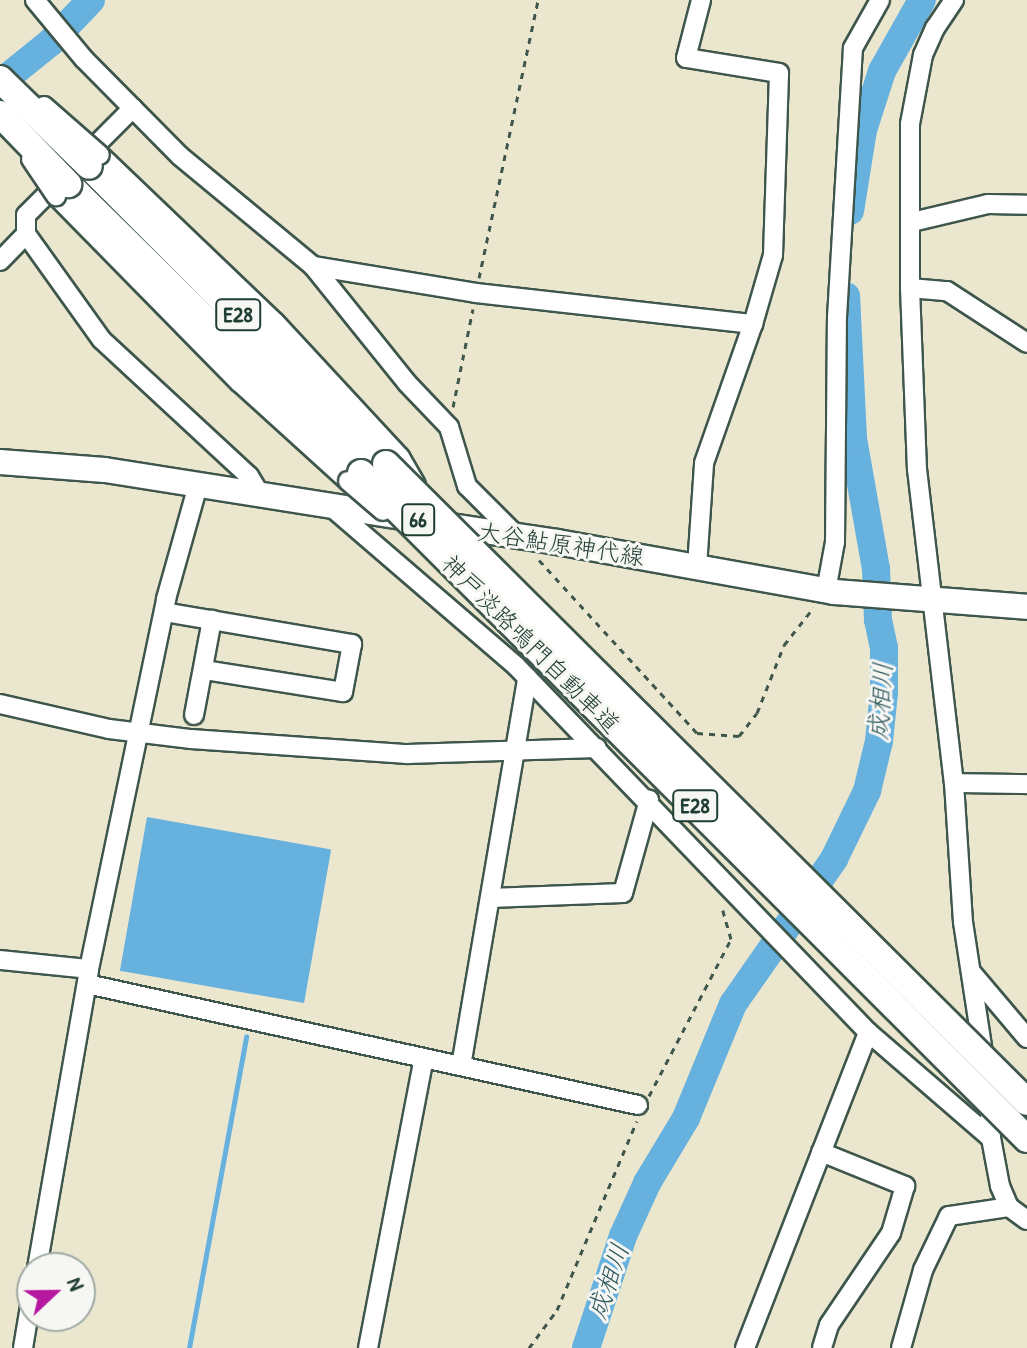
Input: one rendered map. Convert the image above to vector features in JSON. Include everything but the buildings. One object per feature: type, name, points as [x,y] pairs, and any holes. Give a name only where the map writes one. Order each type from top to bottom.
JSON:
[{"type":"highway","name":"神戸淡路鳴門自動車道","points":[[0,79],[94,160],[393,461],[428,504],[1027,1102]]},
{"type":"highway","name":"神戸淡路鳴門自動車道","points":[[0,114],[62,190],[354,477],[482,597],[1027,1139]]},
{"type":"main road","name":"大谷鮎原神代線","points":[[0,462],[105,470],[328,504],[830,592],[1027,607]]},
{"type":"street","points":[[697,567],[704,463],[753,324],[773,255],[779,73],[686,58],[701,0]]},
{"type":"street","points":[[830,592],[835,542],[837,317],[853,48],[880,0]]},
{"type":"street","points":[[954,0],[935,28],[923,55],[910,124],[910,288],[917,469],[926,601],[954,783],[963,922],[991,1108],[991,1138],[1000,1186],[1009,1207],[1027,1220]]},
{"type":"street","points":[[35,1],[84,59],[180,156],[313,266],[407,383],[449,427],[467,486],[520,539]]},
{"type":"street","points":[[0,67],[94,160]]},
{"type":"street","points":[[133,108],[26,215],[26,234],[102,340],[249,476],[260,494]]},
{"type":"street","points":[[912,222],[988,204],[1027,205]]},
{"type":"street","points":[[0,261],[26,234]]},
{"type":"street","points":[[313,266],[476,293],[753,324]]},
{"type":"street","points":[[910,288],[947,291],[1027,343]]},
{"type":"street","points":[[40,1252],[88,976],[164,612],[198,485]]},
{"type":"street","points":[[328,504],[527,678],[649,800],[746,908],[868,1032],[991,1138]]},
{"type":"street","points":[[164,612],[352,644],[343,692],[204,670]]},
{"type":"street","points":[[194,715],[212,620]]},
{"type":"street","points":[[461,1066],[527,678]]},
{"type":"street","points":[[0,704],[139,733],[407,754],[597,748]]},
{"type":"street","points":[[954,783],[1027,784]]},
{"type":"street","points":[[490,898],[623,893],[649,800]]},
{"type":"street","points":[[0,960],[88,976],[424,1058],[638,1105]]},
{"type":"street","points":[[972,973],[1027,1038]]},
{"type":"street","points":[[745,1348],[868,1032]]},
{"type":"street","points":[[368,1348],[424,1058]]},
{"type":"street","points":[[821,1152],[905,1186],[891,1233],[829,1325],[822,1348]]},
{"type":"street","points":[[901,1348],[923,1270],[949,1216],[1009,1207]]},
{"type":"path","points":[[449,427],[538,0]]},
{"type":"path","points":[[520,539],[697,733],[739,736],[757,713],[784,645],[830,592]]},
{"type":"water","points":[[147,817],[331,849],[304,1003],[120,971]]},
{"type":"waterway","points":[[0,83],[51,42],[91,0]]},
{"type":"waterway","name":"成相川","points":[[850,211],[863,130],[882,71],[922,0]]},
{"type":"waterway","name":"成相川","points":[[586,1348],[623,1236],[647,1183],[686,1118],[733,1004],[834,859],[867,791],[879,741],[884,693],[884,648],[878,620],[876,569],[853,438],[846,296]]},
{"type":"waterway","points":[[189,1348],[246,1036]]}]
